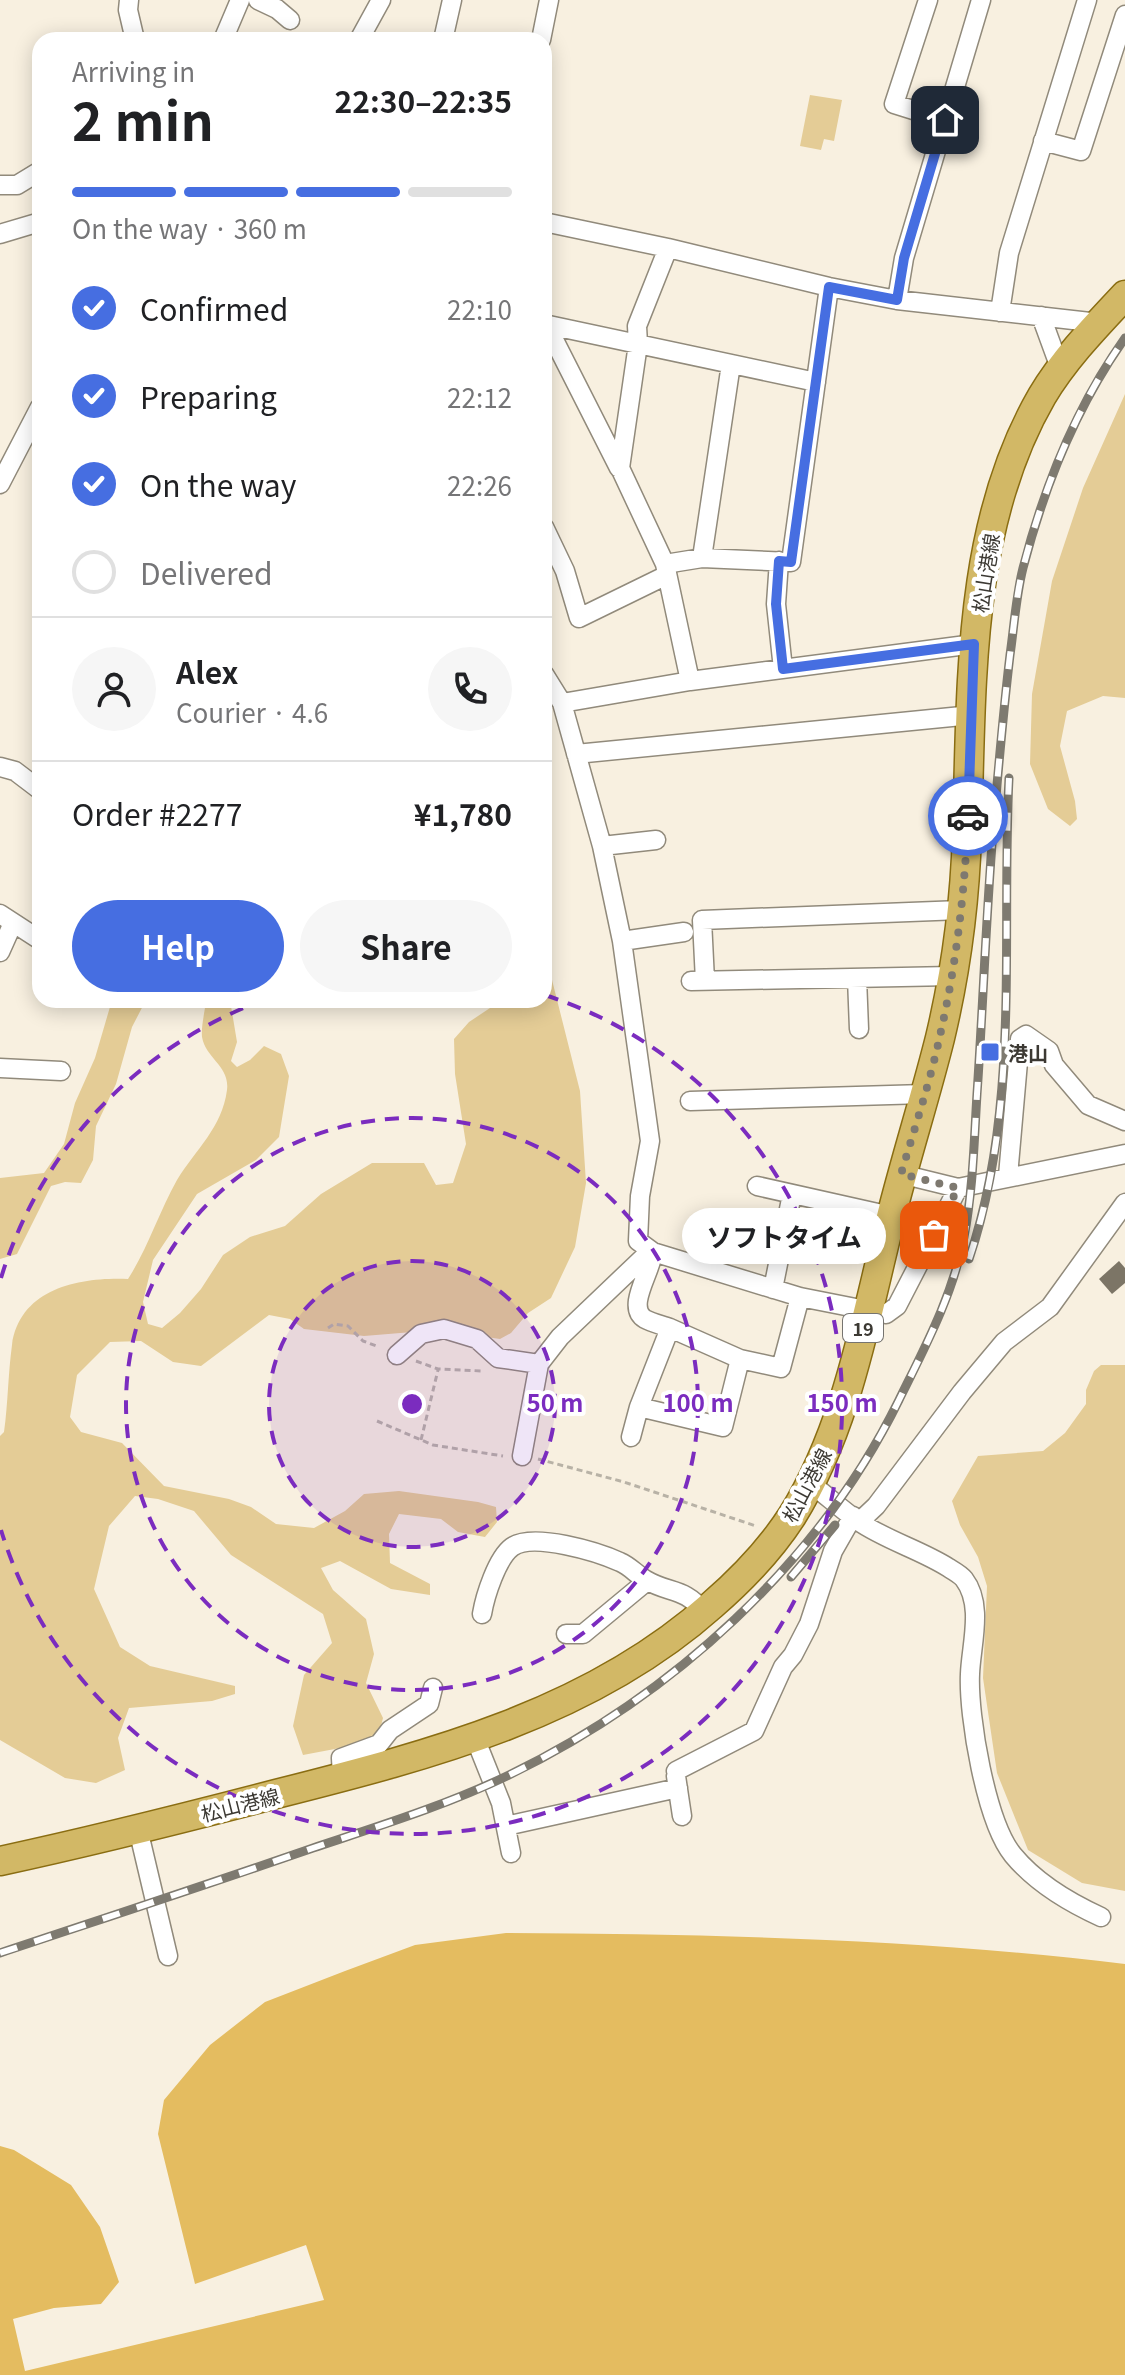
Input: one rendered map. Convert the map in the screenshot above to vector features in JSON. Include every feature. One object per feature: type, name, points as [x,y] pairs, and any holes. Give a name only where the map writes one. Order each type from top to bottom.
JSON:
[{"type":"main road","name":"松山港線","points":[[0,1861],[342,1777],[475,1738],[569,1700],[675,1636],[750,1569],[777,1537],[810,1483],[850,1386],[952,976],[961,910],[974,644],[986,552],[998,500],[1016,447],[1041,398],[1060,368],[1125,295]]},
{"type":"street","points":[[129,0],[133,32]]},
{"type":"street","points":[[226,32],[240,0]]},
{"type":"street","points":[[258,0],[277,9],[290,20]]},
{"type":"street","points":[[363,32],[381,0]]},
{"type":"street","points":[[445,32],[452,0]]},
{"type":"street","points":[[543,32],[549,0]]},
{"type":"street","points":[[928,0],[894,104],[945,120]]},
{"type":"street","points":[[897,300],[904,258],[981,0]]},
{"type":"street","points":[[1000,312],[1009,253],[1087,0]]},
{"type":"street","points":[[1043,141],[1081,151],[1125,15]]},
{"type":"street","points":[[0,185],[17,185],[32,176]]},
{"type":"street","points":[[0,234],[32,224]]},
{"type":"street","points":[[552,224],[897,300],[1099,323]]},
{"type":"street","points":[[620,468],[638,344],[637,326],[668,248]]},
{"type":"street","points":[[552,544],[565,571],[579,618],[666,569],[702,558],[791,562],[829,287]]},
{"type":"street","points":[[1041,316],[1060,368]]},
{"type":"street","points":[[552,326],[816,382]]},
{"type":"street","points":[[552,337],[620,468],[666,569],[690,681]]},
{"type":"street","points":[[702,558],[731,364]]},
{"type":"street","points":[[0,484],[32,422]]},
{"type":"street","points":[[779,561],[776,604],[783,669]]},
{"type":"street","points":[[562,703],[690,681],[974,644]]},
{"type":"street","points":[[552,687],[562,703],[602,846],[622,941],[650,1141],[640,1196],[638,1241],[653,1252],[800,1297],[886,1314],[897,1306],[958,1188]]},
{"type":"street","points":[[576,754],[972,715]]},
{"type":"street","points":[[0,767],[15,771],[32,784]]},
{"type":"street","points":[[602,846],[656,840]]},
{"type":"street","points":[[952,976],[698,981],[702,920],[961,910]]},
{"type":"street","points":[[0,952],[6,919],[32,935]]},
{"type":"street","points":[[622,941],[684,932]]},
{"type":"street","points":[[857,978],[859,1029]]},
{"type":"street","points":[[1008,1176],[1020,1039],[1026,1035],[1049,1051],[1054,1065],[1088,1105],[1125,1121]]},
{"type":"street","points":[[0,1068],[61,1071]]},
{"type":"street","points":[[690,1101],[925,1094]]},
{"type":"street","points":[[901,1174],[958,1188],[1125,1154]]},
{"type":"street","points":[[757,1186],[891,1216]]},
{"type":"street","points":[[773,1289],[792,1194]]},
{"type":"street","points":[[506,1826],[676,1772],[754,1731],[783,1667],[809,1624],[833,1551],[856,1519],[876,1506],[1004,1342],[1050,1307],[1125,1203]]},
{"type":"street","points":[[653,1252],[652,1263],[636,1302],[642,1318],[740,1359],[781,1368],[800,1297]]},
{"type":"street","points":[[522,1456],[539,1364],[560,1337],[646,1255],[653,1252]]},
{"type":"street","points":[[631,1437],[639,1407],[670,1328]]},
{"type":"street","points":[[397,1355],[421,1334],[444,1329],[477,1339],[498,1358],[539,1364]]},
{"type":"street","points":[[639,1407],[723,1427],[740,1359]]},
{"type":"street","points":[[810,1483],[856,1519],[937,1560],[964,1578],[973,1600],[975,1626],[970,1714],[982,1773],[1000,1832],[1012,1853],[1039,1880],[1067,1901],[1101,1917]]},
{"type":"street","points":[[482,1614],[485,1596],[504,1556],[514,1546],[537,1540],[622,1563],[647,1581],[693,1599],[704,1612]]},
{"type":"street","points":[[566,1634],[583,1634],[647,1581]]},
{"type":"street","points":[[342,1777],[341,1758],[379,1744],[390,1730],[429,1704],[433,1688]]},
{"type":"street","points":[[475,1738],[501,1803],[511,1853]]},
{"type":"street","points":[[676,1772],[682,1816]]},
{"type":"street","points":[[138,1829],[168,1956]]},
{"type":"path","points":[[421,1440],[438,1369]]},
{"type":"path","points":[[377,1421],[433,1445],[492,1456],[522,1456],[574,1467],[761,1527],[777,1537]]},
{"type":"shaded area","points":[[810,95],[842,100],[834,141],[824,139],[821,150],[800,146]]},
{"type":"shaded area","points":[[1125,394],[1125,698],[1103,696],[1067,711],[1060,746],[1075,801],[1077,819],[1070,826],[1048,809],[1030,764],[1032,694],[1052,581],[1083,488]]},
{"type":"shaded area","points":[[552,980],[580,1091],[586,1183],[575,1247],[551,1298],[528,1313],[511,1333],[500,1339],[437,1330],[364,1336],[304,1329],[290,1319],[269,1315],[201,1366],[173,1362],[141,1341],[110,1342],[77,1375],[70,1417],[81,1432],[122,1443],[164,1486],[229,1499],[251,1507],[276,1524],[314,1528],[345,1511],[364,1494],[399,1491],[496,1507],[497,1522],[485,1537],[458,1532],[441,1519],[399,1514],[389,1534],[390,1563],[430,1584],[430,1595],[391,1589],[340,1561],[321,1568],[333,1590],[366,1619],[374,1654],[366,1683],[383,1718],[377,1741],[303,1755],[293,1726],[304,1675],[332,1643],[323,1614],[231,1555],[194,1511],[158,1499],[135,1496],[109,1526],[94,1589],[120,1647],[150,1666],[235,1686],[235,1694],[212,1701],[129,1708],[118,1738],[125,1770],[96,1783],[65,1778],[0,1740],[0,1436],[4,1432],[12,1345],[17,1326],[27,1310],[55,1290],[91,1280],[128,1279],[177,1180],[214,1127],[224,1104],[227,1090],[225,1075],[204,1045],[202,1037],[205,1008],[231,1008],[237,1042],[231,1061],[237,1067],[250,1060],[264,1046],[281,1054],[289,1076],[279,1137],[256,1160],[197,1194],[153,1260],[143,1302],[148,1324],[162,1328],[201,1289],[223,1255],[250,1237],[285,1226],[321,1194],[372,1163],[424,1163],[436,1185],[453,1183],[466,1144],[455,1074],[454,1039],[469,1022],[490,1008],[552,1008]]},
{"type":"shaded area","points":[[110,1008],[142,1008],[132,1027],[116,1084],[96,1126],[93,1160],[81,1183],[65,1182],[51,1186],[17,1254],[0,1259],[0,1178],[44,1173],[64,1144],[75,1103],[95,1058]]},
{"type":"shaded area","points":[[1101,1365],[1125,1365],[1125,1891],[1082,1883],[1028,1850],[997,1773],[983,1678],[987,1586],[978,1557],[960,1525],[952,1501],[978,1456],[1043,1451],[1065,1433],[1086,1404],[1086,1390],[1094,1371]]},
{"type":"shaded area","points":[[506,1933],[894,1943],[1125,1964],[1125,2375],[0,2375],[0,2146],[14,2150],[71,2185],[100,2227],[119,2282],[101,2304],[54,2308],[13,2319],[25,2371],[324,2300],[306,2245],[195,2284],[158,2134],[164,2100],[210,2045],[265,2002],[415,1945]]},
{"type":"building","points":[[1119,1261],[1125,1268],[1125,1283],[1112,1294],[1099,1279]]},
{"type":"railway","points":[[0,1953],[412,1814],[509,1775],[569,1743],[683,1665],[735,1619],[783,1569],[827,1516],[866,1460],[899,1400],[937,1320],[959,1258],[971,1184],[993,831],[1019,589],[1041,508],[1064,448],[1091,392],[1125,338]]},
{"type":"railway","points":[[969,1259],[985,1201],[996,1141],[1002,1081],[1006,1020],[1009,778]]},
{"type":"railway","points":[[791,1577],[835,1525]]},
{"type":"way so far","points":[[934,1235],[958,1188],[901,1174],[941,1034],[952,976],[968,816]]},
{"type":"place","name":"港山","points":[[990,1052]]},
{"type":"place","name":"ソフトタイム","points":[[934,1235]]},
{"type":"route","points":[[945,120],[904,258],[897,300],[829,287],[791,562],[779,561],[776,604],[783,669],[974,644],[968,816]]}]
